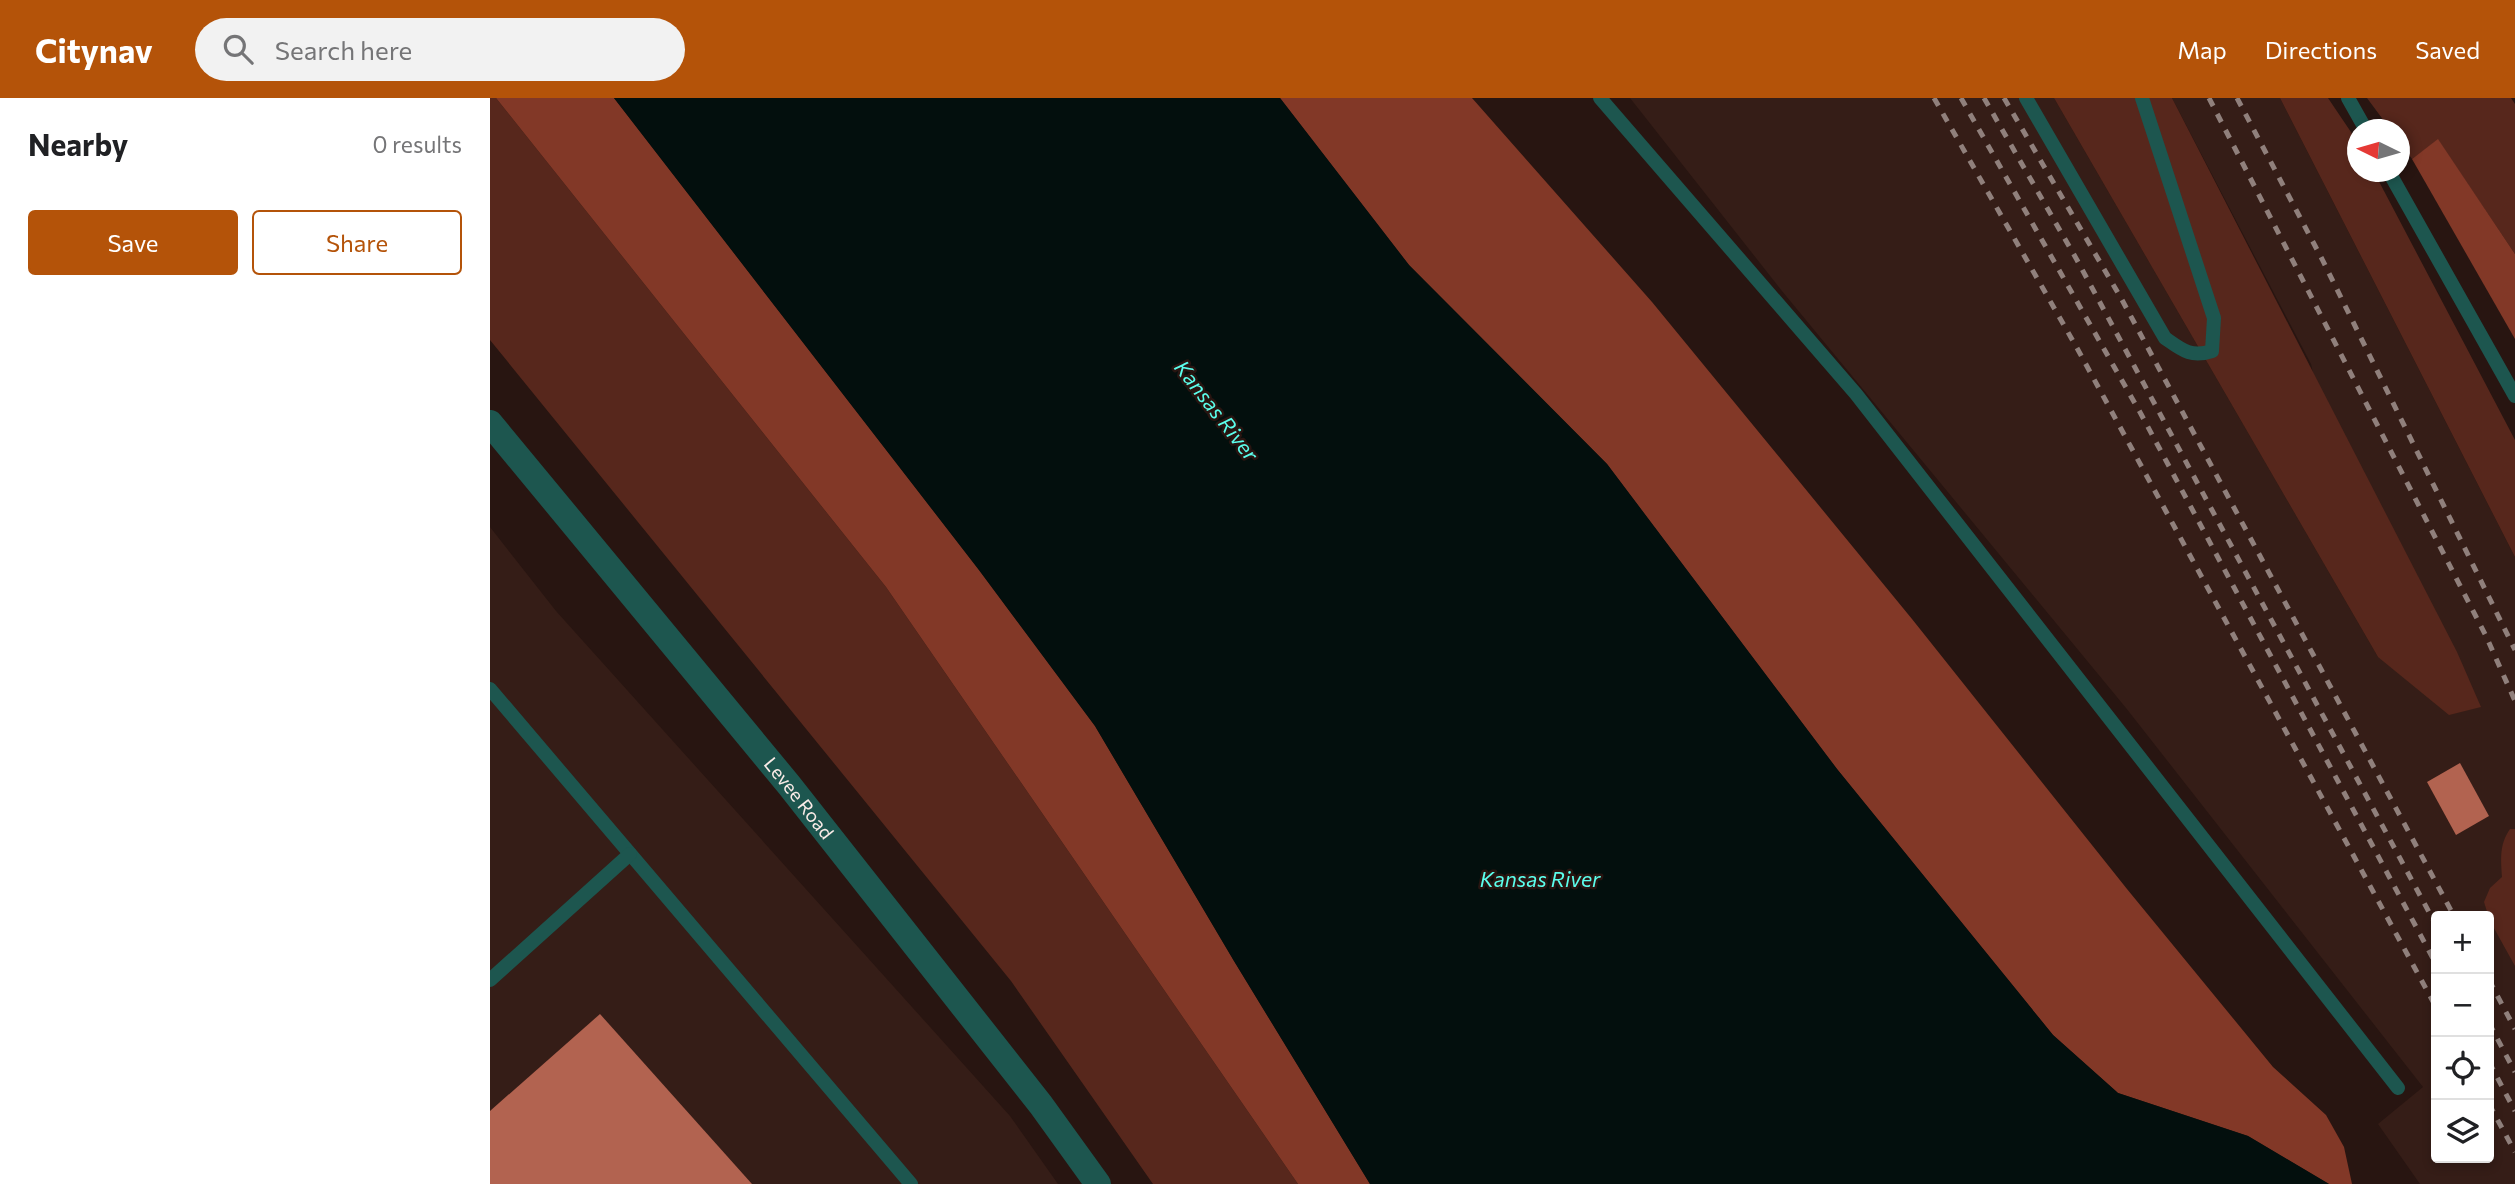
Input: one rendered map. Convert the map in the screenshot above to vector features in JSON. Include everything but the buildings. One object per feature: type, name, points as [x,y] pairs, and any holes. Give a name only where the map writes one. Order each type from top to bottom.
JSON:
[{"type":"street","name":"Levee Road","points":[[490,423],[789,785],[1041,1105],[1098,1184]]},
{"type":"lane","points":[[1600,98],[1856,394],[2398,1088]]},
{"type":"lane","points":[[2026,98],[2165,338],[2183,351],[2200,355],[2212,351],[2214,318],[2142,98]]},
{"type":"lane","points":[[2348,98],[2360,119]]},
{"type":"lane","points":[[2395,182],[2515,396]]},
{"type":"lane","points":[[490,689],[911,1184]]},
{"type":"lane","points":[[490,980],[630,854]]},
{"type":"shaded area","points":[[490,98],[496,98],[886,587],[1298,1184],[1153,1184],[1011,981],[490,340]]},
{"type":"shaded area","points":[[496,98],[614,98],[979,570],[1095,726],[1370,1184],[1298,1184],[886,587]]},
{"type":"shaded area","points":[[1280,98],[1472,98],[1652,302],[2273,1067],[2326,1115],[2344,1147],[2352,1184],[2329,1184],[2248,1136],[2118,1093],[2053,1035],[1837,769],[1607,464],[1409,265]]},
{"type":"shaded area","points":[[1630,98],[2054,98],[2378,657],[2311,364],[2172,98],[2280,98],[2515,557],[2515,1184],[2420,1184],[2378,1124],[2423,1087],[2126,708],[1782,291]]},
{"type":"shaded area","points":[[2054,98],[2172,98],[2457,652],[2481,707],[2449,715],[2378,657]]},
{"type":"shaded area","points":[[2280,98],[2328,98],[2347,126],[2347,182],[2379,182],[2515,440],[2515,557]]},
{"type":"shaded area","points":[[2367,98],[2511,98],[2515,104],[2515,254],[2438,140],[2412,159],[2410,119],[2383,119]]},
{"type":"shaded area","points":[[2438,139],[2515,254],[2515,339],[2412,159]]},
{"type":"shaded area","points":[[490,527],[556,611],[1010,1116],[1058,1184],[490,1184]]},
{"type":"shaded area","points":[[2510,829],[2515,829],[2515,966],[2494,928],[2494,911],[2487,911],[2484,902],[2490,888],[2502,877],[2502,846]]},
{"type":"water","name":"Kansas River","points":[[614,98],[1280,98],[1409,265],[1607,464],[1837,769],[2053,1035],[2118,1093],[2248,1136],[2329,1184],[1370,1184],[1095,726],[979,570]]},
{"type":"railway","points":[[1934,98],[2077,348],[2431,998]]},
{"type":"railway","points":[[1961,98],[2141,414],[2431,955]]},
{"type":"railway","points":[[1984,98],[2077,260],[2431,916]]},
{"type":"railway","points":[[2004,98],[2121,298],[2451,911]]},
{"type":"railway","points":[[2209,98],[2486,636],[2515,701]]},
{"type":"railway","points":[[2237,98],[2322,259],[2515,650]]},
{"type":"railway","points":[[2494,989],[2515,1029]]},
{"type":"railway","points":[[2494,1032],[2515,1072]]},
{"type":"railway","points":[[2494,1071],[2515,1111]]},
{"type":"railway","points":[[2494,1113],[2515,1152]]}]
